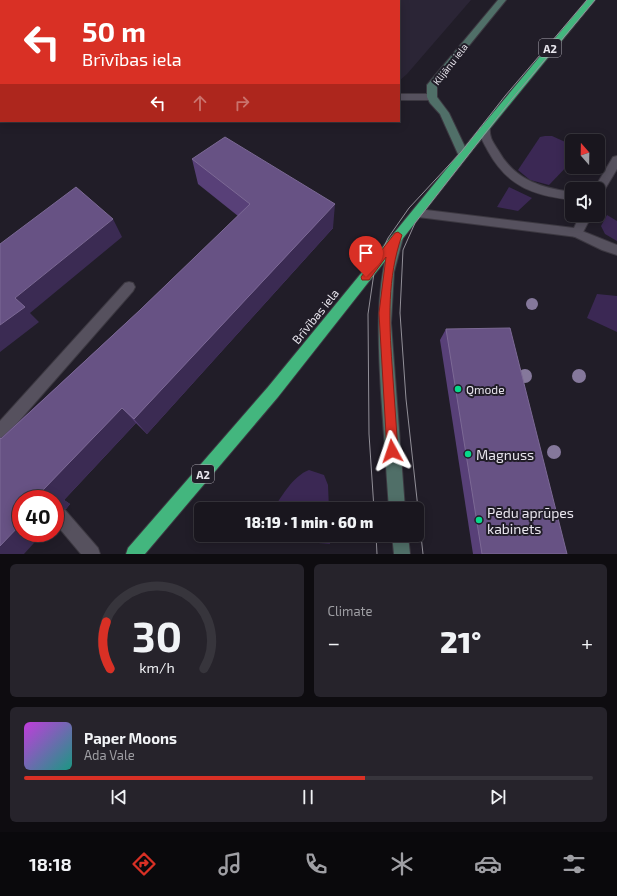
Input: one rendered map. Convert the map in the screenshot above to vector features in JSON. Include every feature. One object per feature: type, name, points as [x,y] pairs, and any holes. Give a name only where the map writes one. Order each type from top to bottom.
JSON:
[{"type":"highway","name":"Brīvības iela","points":[[134,554],[271,395],[398,235],[418,213],[466,153],[508,97],[591,0]]},
{"type":"street","name":"Klijānu iela","points":[[466,153],[462,151],[444,113],[432,97],[432,85],[502,0]]},
{"type":"street","points":[[400,97],[432,97]]},
{"type":"street","points":[[485,128],[484,135],[507,171],[526,186],[552,194],[565,195]]},
{"type":"street","points":[[604,182],[617,160]]},
{"type":"street","points":[[418,213],[577,233],[606,247],[617,250]]},
{"type":"street","points":[[577,233],[582,222]]},
{"type":"street","points":[[397,502],[391,433],[384,313],[387,274],[391,254],[398,235]]},
{"type":"street","points":[[0,432],[129,287]]},
{"type":"street","points":[[64,521],[92,554]]},
{"type":"street","points":[[401,542],[402,554]]},
{"type":"shaded area","points":[[400,0],[471,0],[400,80]]},
{"type":"shaded area","points":[[552,136],[565,142],[565,168],[549,185],[530,180],[518,170],[540,137]]},
{"type":"shaded area","points":[[509,187],[532,198],[518,211],[497,207]]},
{"type":"shaded area","points":[[607,215],[617,221],[617,241],[605,234],[601,226],[603,222],[605,222]]},
{"type":"shaded area","points":[[597,294],[617,296],[617,332],[587,318]]},
{"type":"shaded area","points":[[309,470],[324,475],[328,485],[329,502],[278,502],[293,481]]},
{"type":"shaded area","points":[[307,542],[330,542],[330,544]]},
{"type":"building","points":[[225,137],[335,204],[134,419],[122,408],[43,490],[12,490],[12,533],[0,546],[0,438],[1,439],[140,310],[250,204],[192,159]]},
{"type":"building","points":[[76,187],[113,219],[15,298],[25,307],[0,325],[0,244]]},
{"type":"building","points":[[510,328],[567,554],[482,554],[446,329]]},
{"type":"tram line","points":[[374,502],[369,434],[368,314],[375,266],[388,238],[409,208],[462,151],[505,96],[587,0]]},
{"type":"tram line","points":[[423,554],[406,399],[400,313],[403,250],[415,223],[512,99],[595,0]]},
{"type":"tram line","points":[[376,542],[377,554]]},
{"type":"place","name":"Qmode","points":[[458,389]]},
{"type":"place","name":"Magnuss","points":[[468,454]]},
{"type":"place","name":"Pēdu aprūpes kabinets","points":[[479,520]]},
{"type":"route","points":[[366,277],[398,235],[391,254],[387,274],[384,313],[392,451]]}]
